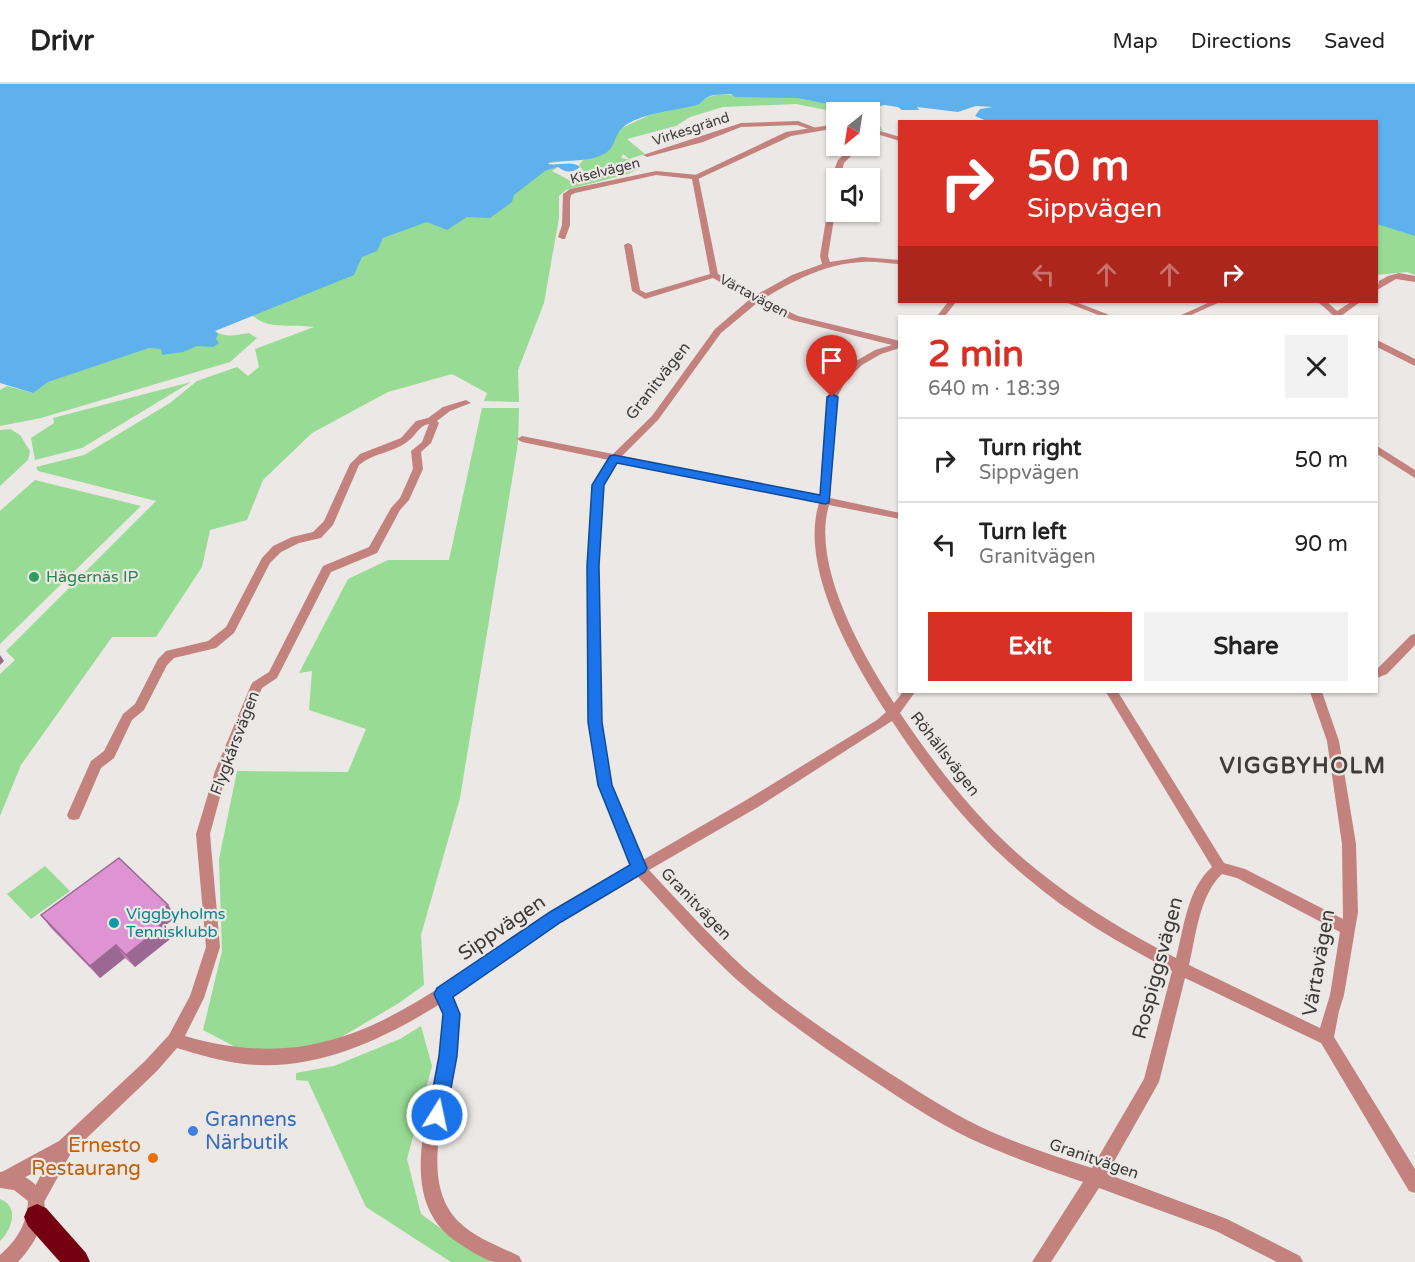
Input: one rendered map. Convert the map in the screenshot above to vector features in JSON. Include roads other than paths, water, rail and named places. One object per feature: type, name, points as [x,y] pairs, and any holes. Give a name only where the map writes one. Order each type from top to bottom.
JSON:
[{"type":"highway","points":[[37,1207],[77,1262]]},
{"type":"street","name":"Virkesgränd","points":[[647,155],[700,140],[741,125],[798,123],[812,128]]},
{"type":"street","points":[[695,177],[777,139],[812,128],[826,127]]},
{"type":"street","points":[[880,133],[898,138]]},
{"type":"street","points":[[827,265],[824,256],[836,176],[841,162],[847,156]]},
{"type":"street","name":"Kiselvägen","points":[[562,237],[568,219],[567,194],[573,191],[656,173],[695,177]]},
{"type":"street","name":"Värtavägen","points":[[695,177],[714,275]]},
{"type":"street","name":"Värtavägen","points":[[628,245],[636,291],[645,296],[714,275],[756,299],[807,321],[898,344]]},
{"type":"street","name":"Granitvägen","points":[[898,262],[862,259],[827,265],[795,277],[756,299],[717,332],[655,418],[614,459],[598,485],[593,566],[595,722],[605,785],[639,868],[740,973],[830,1043],[940,1116],[993,1140],[1095,1179],[1156,1198],[1235,1230],[1294,1262]]},
{"type":"street","points":[[1378,285],[1390,276],[1406,276],[1415,279]]},
{"type":"street","points":[[942,315],[951,303]]},
{"type":"street","points":[[1072,303],[1105,315]]},
{"type":"street","points":[[1186,315],[1214,303]]},
{"type":"street","points":[[1323,303],[1337,315]]},
{"type":"street","points":[[1339,315],[1355,303]]},
{"type":"street","points":[[1378,344],[1415,363]]},
{"type":"street","name":"Röhällsvägen","points":[[898,346],[857,362],[838,384],[832,397],[820,538],[839,617],[852,648],[925,758],[965,807],[1026,869],[1055,893],[1096,920],[1179,966],[1261,1009],[1326,1038]]},
{"type":"street","points":[[74,815],[96,765],[109,754],[127,717],[140,706],[162,662],[170,654],[212,645],[230,630],[266,561],[277,549],[296,540],[317,535],[329,523],[355,464],[364,456],[404,440],[419,423],[431,421],[440,411],[452,405],[466,403]]},
{"type":"street","name":"Flygkårsvägen","points":[[3,1179],[65,1147],[174,1040],[197,998],[213,947],[203,834],[231,745],[257,685],[273,675],[327,569],[373,550],[385,533],[418,469],[416,451],[426,443],[431,435],[434,423],[431,421]]},
{"type":"street","points":[[522,439],[898,516]]},
{"type":"street","points":[[1378,450],[1415,475]]},
{"type":"street","points":[[1378,673],[1415,638]]},
{"type":"street","name":"Sippvägen","points":[[174,1040],[240,1058],[285,1057],[320,1052],[370,1035],[409,1016],[556,917],[780,787],[881,723],[908,693]]},
{"type":"street","points":[[1113,693],[1220,868],[1240,873],[1348,929]]},
{"type":"street","name":"Värtavägen","points":[[1316,693],[1334,741],[1343,795],[1349,844],[1351,912],[1326,1038],[1415,1185]]},
{"type":"street","name":"Rospiggsvägen","points":[[1041,1262],[1095,1179],[1151,1082],[1179,966],[1200,893],[1210,877],[1220,868]]},
{"type":"street","points":[[443,994],[452,1014],[448,1056],[429,1154],[428,1177],[433,1196],[452,1227],[480,1246],[513,1262]]},
{"type":"street","name":"Flygkårsvägen","points":[[4,1262],[26,1239],[37,1207],[65,1147]]},
{"type":"street","points":[[3,1179],[26,1186],[37,1207]]},
{"type":"water","points":[[0,84],[1415,84],[1415,236],[1378,224],[1378,120],[984,120],[975,116],[980,109],[993,107],[976,106],[958,112],[917,107],[919,110],[902,110],[898,107],[880,106],[880,102],[826,104],[796,98],[735,97],[731,94],[719,94],[708,97],[697,105],[647,116],[629,123],[619,132],[612,147],[600,156],[550,162],[548,164],[573,164],[580,167],[572,171],[558,167],[545,171],[514,195],[512,202],[490,218],[467,217],[447,230],[427,222],[383,238],[377,251],[362,257],[354,275],[215,331],[218,334],[216,339],[219,343],[213,347],[197,346],[183,352],[162,355],[161,349],[149,348],[48,382],[33,393],[0,383]]},
{"type":"place","name":"Hägernäs IP","points":[[34,577]]},
{"type":"place","name":"Viggbyholms Tennisklubb","points":[[114,923]]},
{"type":"place","name":"Grannens Närbutik","points":[[193,1131]]},
{"type":"place","name":"Ernesto Restaurang","points":[[153,1158]]},
{"type":"district","name":"VIGGBYHOLM","points":[[1303,766]]}]
